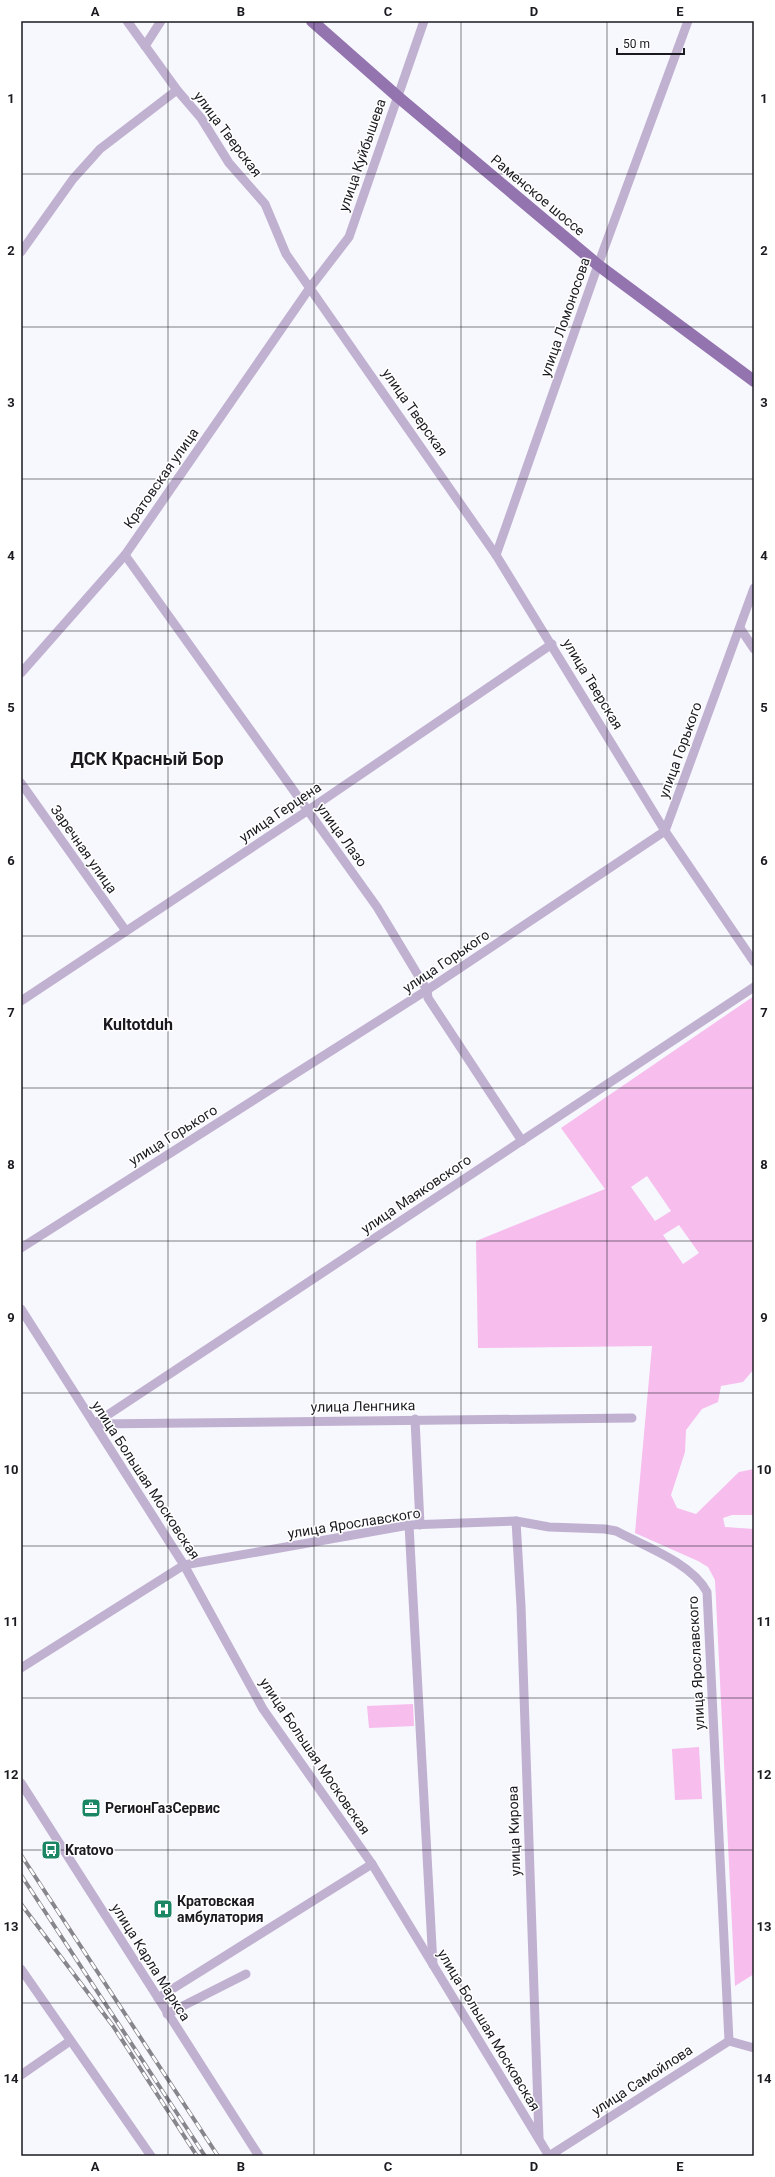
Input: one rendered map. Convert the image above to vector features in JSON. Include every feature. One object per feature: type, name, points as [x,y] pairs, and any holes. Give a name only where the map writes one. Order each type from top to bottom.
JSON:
[{"type":"main road","name":"Раменское шоссе","points":[[312,21],[397,96],[598,265],[754,382]]},
{"type":"street","name":"улица Тверская","points":[[127,21],[177,90],[201,118],[229,163],[265,204],[286,254],[309,289],[370,372],[496,555],[552,644],[665,831],[754,962]]},
{"type":"street","points":[[145,46],[161,21]]},
{"type":"street","name":"улица Куйбышева","points":[[309,289],[349,237],[424,21]]},
{"type":"street","name":"улица Ломоносова","points":[[496,555],[598,265],[688,21]]},
{"type":"street","points":[[21,252],[73,179],[100,149],[177,90]]},
{"type":"street","name":"Кратовская улица","points":[[21,672],[125,554],[309,289]]},
{"type":"street","name":"улица Лазо","points":[[125,554],[376,907],[428,990],[428,998],[522,1141]]},
{"type":"street","name":"улица Горького","points":[[21,1248],[428,990],[665,831],[754,588]]},
{"type":"street","points":[[740,628],[754,649]]},
{"type":"street","name":"улица Герцена","points":[[21,1001],[307,811],[552,644]]},
{"type":"street","name":"Заречная улица","points":[[21,783],[126,932]]},
{"type":"street","name":"улица Маяковского","points":[[94,1424],[754,987]]},
{"type":"street","name":"улица Большая Московская","points":[[21,1309],[184,1565],[263,1709],[372,1864],[549,2156]]},
{"type":"street","name":"улица Ленгника","points":[[94,1424],[415,1419],[632,1418]]},
{"type":"street","points":[[415,1419],[420,1525]]},
{"type":"street","name":"улица Ярославского","points":[[21,1668],[184,1565],[409,1525],[516,1521],[549,1527],[605,1529],[616,1531],[685,1567],[696,1576],[707,1592],[729,2041]]},
{"type":"street","name":"улица Кирова","points":[[516,1521],[521,1613],[536,2085],[540,2140]]},
{"type":"street","points":[[409,1525],[433,1966]]},
{"type":"street","name":"улица Карла Маркса","points":[[21,1783],[259,2156]]},
{"type":"street","points":[[158,1998],[372,1864]]},
{"type":"street","points":[[21,1969],[151,2156]]},
{"type":"street","points":[[167,2014],[246,1974]]},
{"type":"street","points":[[21,2075],[70,2041]]},
{"type":"street","points":[[729,2041],[754,2048]]},
{"type":"street","name":"улица Самойлова","points":[[549,2156],[729,2041]]},
{"type":"shaded area","points":[[754,996],[754,1369],[743,1382],[721,1386],[718,1402],[702,1409],[686,1430],[685,1452],[671,1495],[677,1508],[696,1514],[739,1472],[754,1469],[754,1515],[732,1515],[723,1518],[725,1527],[754,1529],[754,1974],[735,1986],[715,1580],[708,1567],[698,1561],[635,1533],[652,1346],[478,1348],[476,1241],[605,1189],[561,1128]],"holes":[[[647,1176],[671,1211],[655,1221],[631,1187]],[[679,1225],[699,1253],[683,1264],[663,1235]]]},
{"type":"shaded area","points":[[413,1704],[414,1726],[369,1728],[367,1706]]},
{"type":"shaded area","points":[[699,1747],[702,1799],[675,1800],[672,1749]]},
{"type":"railway","points":[[21,1855],[218,2156]]},
{"type":"railway","points":[[21,1875],[205,2156]]},
{"type":"railway","points":[[21,1904],[113,2026],[197,2156]]},
{"type":"place","name":"РегионГазСервис","points":[[91,1808]]},
{"type":"place","name":"Kratovo","points":[[51,1850]]},
{"type":"place","name":"Кратовская амбулатория","points":[[163,1909]]},
{"type":"district","name":"ДСК Красный Бор","points":[[147,759]]},
{"type":"district","name":"Kultotduh","points":[[138,1024]]}]
